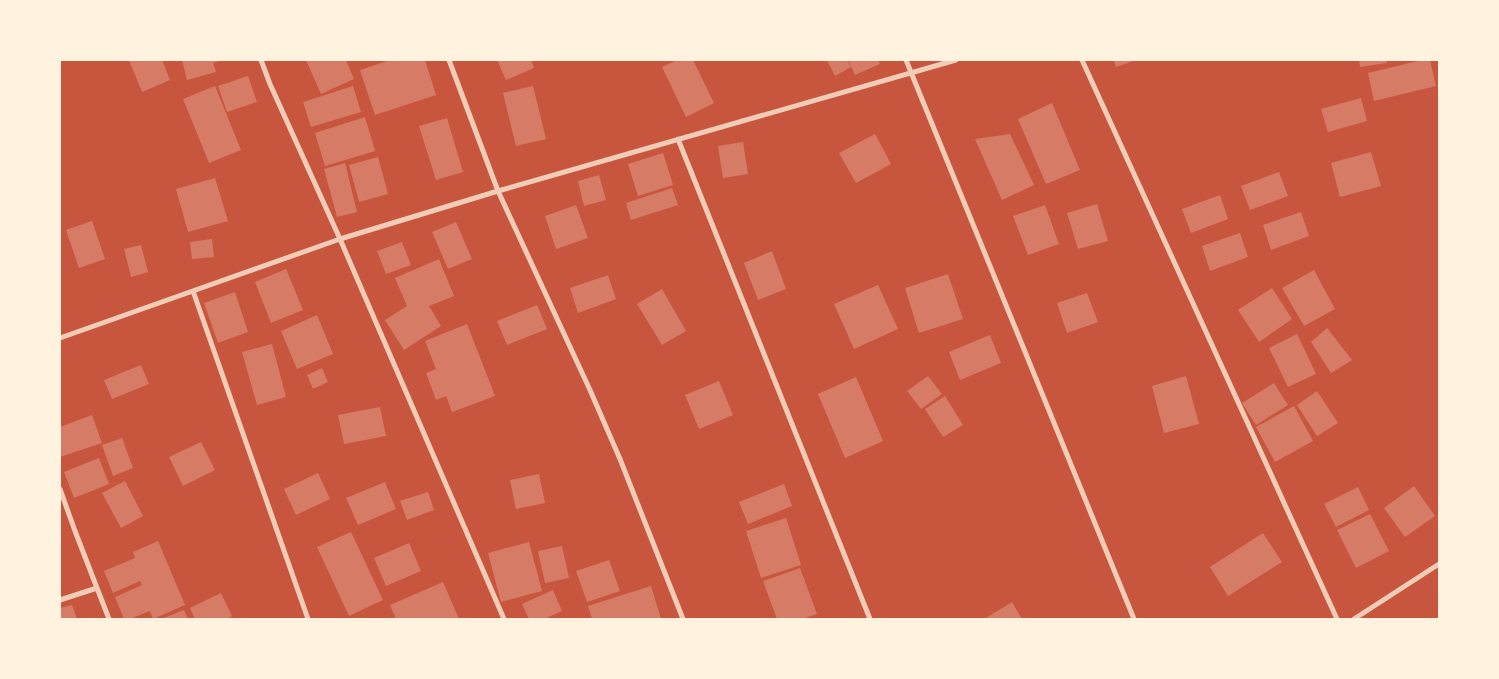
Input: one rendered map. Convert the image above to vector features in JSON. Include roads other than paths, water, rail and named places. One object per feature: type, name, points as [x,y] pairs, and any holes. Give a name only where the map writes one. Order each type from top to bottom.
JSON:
[{"type":"street","points":[[261,60],[504,619]]},
{"type":"street","points":[[449,60],[498,191],[620,459],[683,619]]},
{"type":"street","points":[[906,60],[1134,619]]},
{"type":"street","points":[[60,338],[340,240],[498,191],[956,60]]},
{"type":"street","points":[[1082,60],[1337,619]]},
{"type":"street","points":[[678,140],[870,619]]},
{"type":"street","points":[[193,292],[308,619]]},
{"type":"street","points":[[60,489],[109,619]]},
{"type":"street","points":[[1354,619],[1439,564]]},
{"type":"street","points":[[60,600],[97,588]]}]
